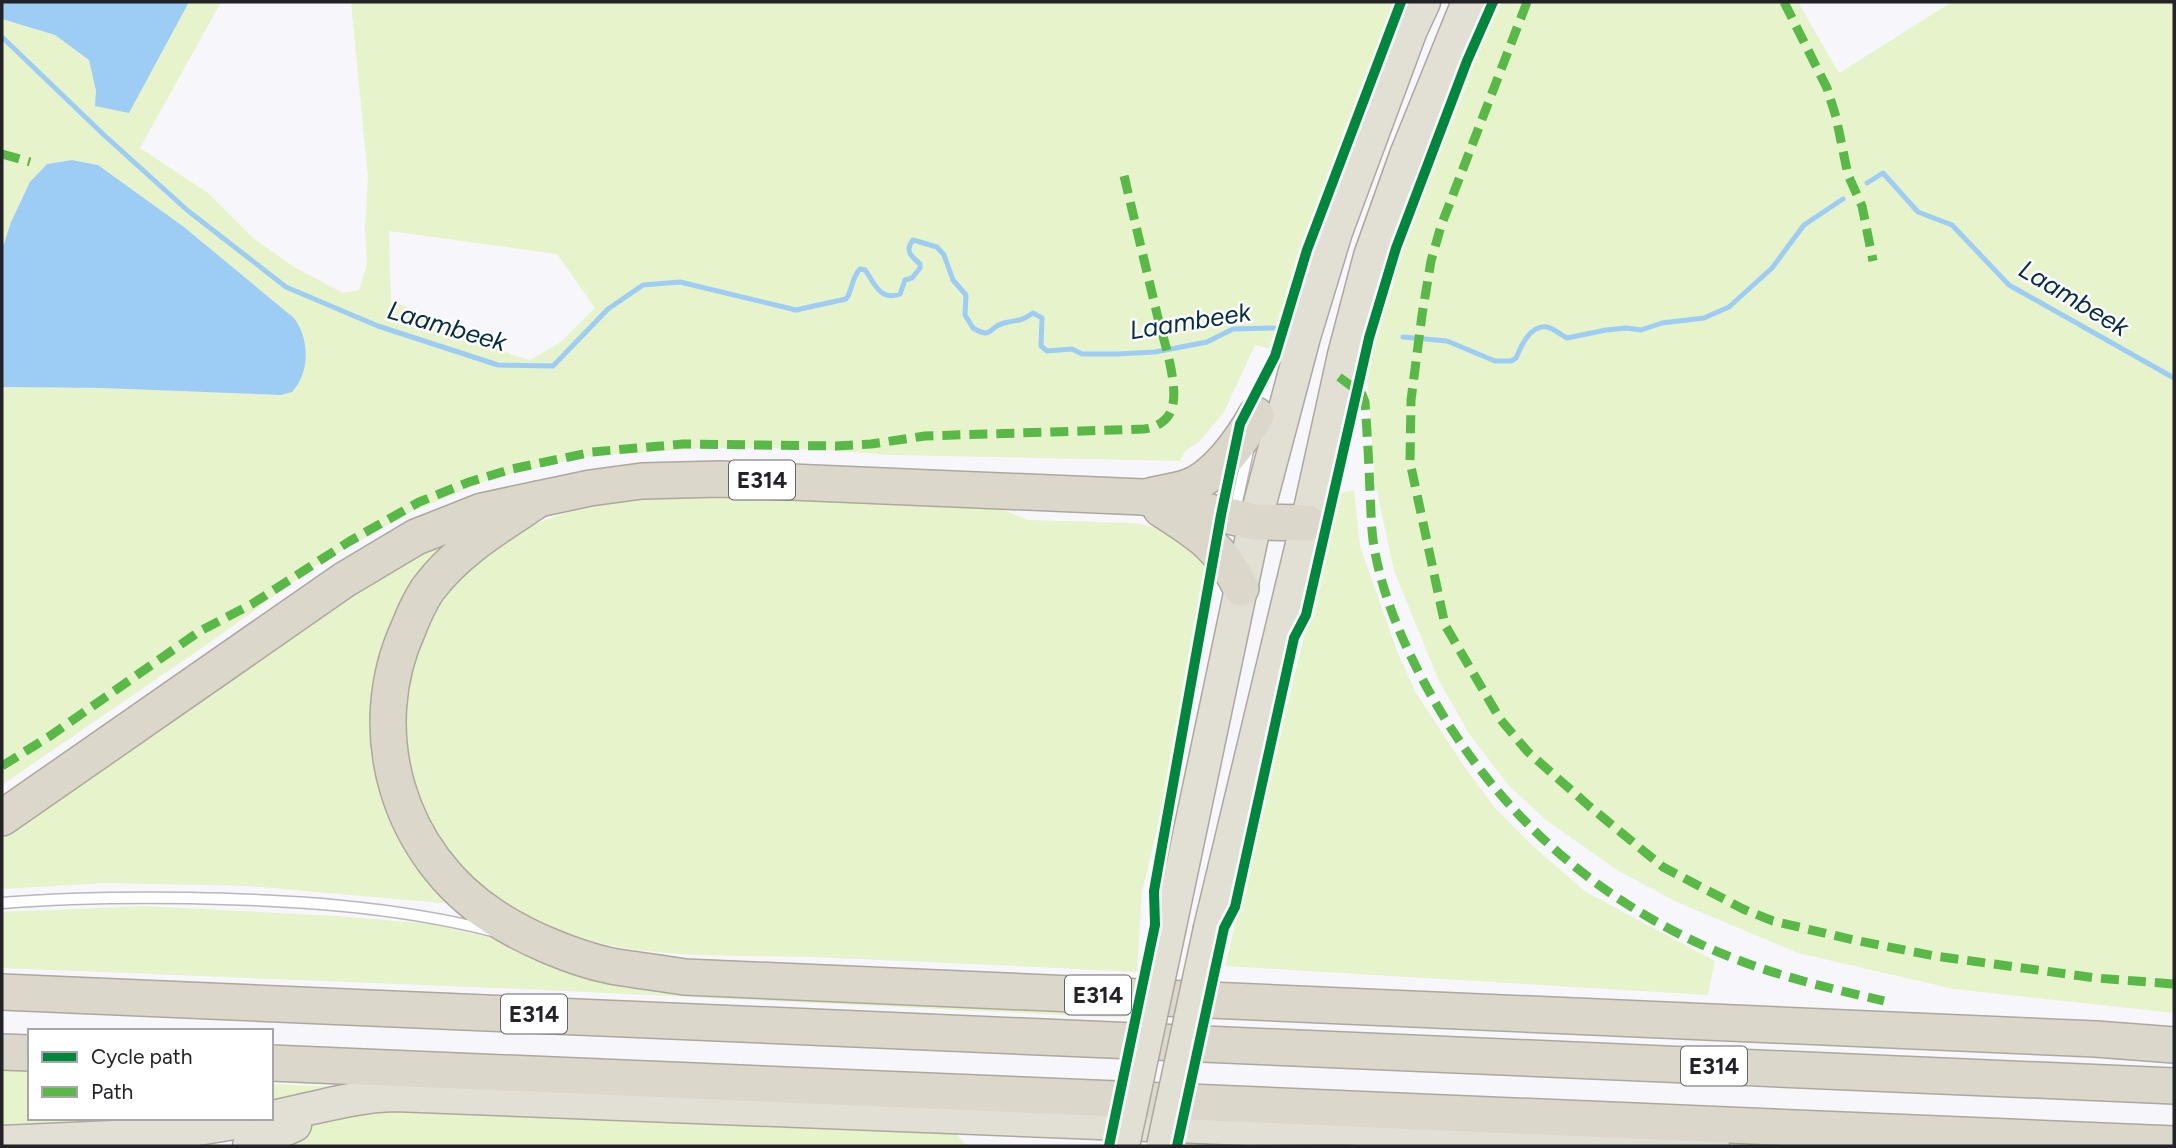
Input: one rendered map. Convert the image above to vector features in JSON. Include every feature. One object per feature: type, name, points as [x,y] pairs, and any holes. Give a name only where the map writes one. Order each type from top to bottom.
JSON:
[{"type":"highway","points":[[1124,1146],[1241,588],[1245,514],[1336,232],[1411,30],[1424,2]]},
{"type":"highway","points":[[1163,1146],[1210,928],[1307,523],[1344,355],[1370,256],[1406,155],[1468,2]]},
{"type":"highway","points":[[1256,415],[1304,337]]},
{"type":"highway","name":"E314","points":[[1143,497],[1190,486],[1231,454],[1256,415]]},
{"type":"highway","name":"E314","points":[[2,818],[344,580],[415,537],[482,511],[590,488],[642,481],[720,479],[1143,497],[1307,523]]},
{"type":"highway","name":"E314","points":[[1190,486],[1245,514]]},
{"type":"highway","name":"E314","points":[[1143,497],[1199,532],[1224,558],[1241,588]]},
{"type":"highway","name":"E314","points":[[540,499],[460,555],[428,589],[402,640],[387,713],[389,757],[401,802],[435,864],[461,893],[495,918],[547,945],[609,965],[685,976],[2096,1039],[2174,1045]]},
{"type":"highway","name":"E314","points":[[2,992],[2174,1086]]},
{"type":"highway","points":[[2,1052],[28,1053]]},
{"type":"highway","points":[[273,1063],[2174,1144]]},
{"type":"highway","points":[[273,1117],[369,1095],[422,1096],[1251,1129],[1340,1128],[1713,1146]]},
{"type":"highway","points":[[249,1146],[286,1128],[312,1120],[422,1096]]},
{"type":"highway","points":[[2,1142],[159,1135],[256,1120]]},
{"type":"lane","points":[[1245,514],[1256,415]]},
{"type":"lane","points":[[1238,553],[1241,588]]},
{"type":"lane","points":[[2,903],[135,898],[257,899],[357,907],[462,923],[547,945]]},
{"type":"green space","points":[[189,2],[221,2],[140,148],[208,193],[253,238],[294,267],[343,293],[359,290],[367,264],[365,228],[368,178],[351,2],[1394,2],[1271,349],[1255,345],[1224,412],[1200,441],[1185,451],[1180,461],[893,455],[795,448],[705,448],[582,457],[490,479],[411,512],[320,563],[2,785],[2,387],[281,395],[301,378],[305,350],[294,318],[184,227],[98,165],[72,160],[47,164],[24,194],[2,252],[2,19],[55,35],[89,60],[96,91],[129,113]],"holes":[[[389,231],[557,254],[595,308],[561,342],[530,360],[510,354],[473,332],[391,301]]]},
{"type":"green space","points":[[1494,2],[1798,2],[1839,73],[1952,2],[2174,2],[2174,1013],[1954,989],[1798,953],[1677,902],[1617,870],[1546,820],[1509,786],[1470,735],[1439,681],[1394,571],[1375,482],[1367,378],[1371,341],[1412,210]]},
{"type":"green space","points":[[1354,490],[1360,546],[1397,651],[1416,693],[1464,766],[1495,808],[1536,849],[1586,892],[1715,961],[1708,995],[1225,966],[1338,494]]},
{"type":"green space","points":[[672,494],[998,508],[1028,520],[1134,523],[1168,530],[1208,556],[1178,743],[1142,892],[1137,972],[647,951],[601,943],[557,930],[515,910],[467,871],[448,849],[426,814],[411,768],[406,729],[408,691],[417,653],[445,598],[469,568],[496,545],[526,528],[559,515],[595,506]]},
{"type":"green space","points":[[454,528],[381,697],[453,904],[247,886],[105,883],[2,889],[2,826]]},
{"type":"green space","points":[[144,906],[337,916],[431,924],[488,937],[558,962],[1128,1005],[1125,1017],[1105,1017],[2,968],[2,912]]},
{"type":"green space","points":[[2,1070],[28,1071],[28,1120],[144,1120],[43,1129],[2,1129]]},
{"type":"green space","points":[[273,1084],[346,1087],[273,1105]]},
{"type":"green space","points":[[413,1107],[954,1131],[967,1146],[269,1146],[303,1129],[338,1118]]},
{"type":"water","points":[[2,2],[189,2],[129,113],[95,106],[96,91],[89,60],[55,35],[2,19]]},
{"type":"water","points":[[72,160],[98,165],[184,227],[294,318],[303,336],[306,356],[302,375],[292,392],[281,395],[2,387],[3,247],[11,222],[30,182],[47,164]]},
{"type":"waterway","name":"Laambeek","points":[[2,37],[187,210],[286,287],[378,326],[498,365],[553,366],[608,309],[643,285],[680,282],[796,310],[846,299],[860,269],[865,270],[883,293],[893,296],[900,294],[905,280],[912,278],[920,268],[920,264],[909,251],[913,240],[937,247],[944,255],[953,280],[966,295],[965,315],[973,328],[987,333],[999,325],[1021,320],[1033,313],[1042,318],[1041,346],[1047,351],[1072,349],[1082,354],[1155,352],[1207,342],[1233,329],[1274,328]]},
{"type":"waterway","name":"Laambeek","points":[[1867,183],[1883,173],[1918,212],[1952,225],[2009,285],[2174,378]]},
{"type":"waterway","name":"Laambeek","points":[[1403,337],[1447,341],[1495,361],[1511,361],[1516,358],[1527,337],[1541,327],[1547,327],[1567,338],[1606,330],[1641,330],[1662,323],[1704,318],[1729,307],[1772,268],[1804,225],[1843,199]]},
{"type":"marked path","points":[[1527,2],[1441,226],[1431,261],[1411,400],[1410,462],[1445,625],[1500,719],[1528,752],[1663,867],[1743,909],[1773,921],[1935,956],[2096,978],[2174,984]]},
{"type":"marked path","points":[[1784,2],[1827,88],[1848,175],[1862,206],[1873,261]]},
{"type":"marked path","points":[[2,154],[30,162]]},
{"type":"marked path","points":[[2,766],[50,736],[200,631],[252,604],[350,541],[419,502],[469,482],[512,469],[592,452],[683,444],[836,446],[925,436],[1144,429],[1157,425],[1165,420],[1172,408],[1174,388],[1122,167]]},
{"type":"marked path","points":[[1339,377],[1362,394],[1365,402],[1373,540],[1382,582],[1396,624],[1435,702],[1463,747],[1495,788],[1530,826],[1567,860],[1651,919],[1697,943],[1746,963],[1884,1001]]},
{"type":"cycle path","points":[[1109,1146],[1155,925],[1154,891],[1221,515],[1240,424],[1275,356],[1307,250],[1401,2]]},
{"type":"cycle path","points":[[1177,1146],[1224,928],[1235,907],[1294,638],[1306,615],[1369,338],[1396,248],[1467,61],[1493,2]]}]
